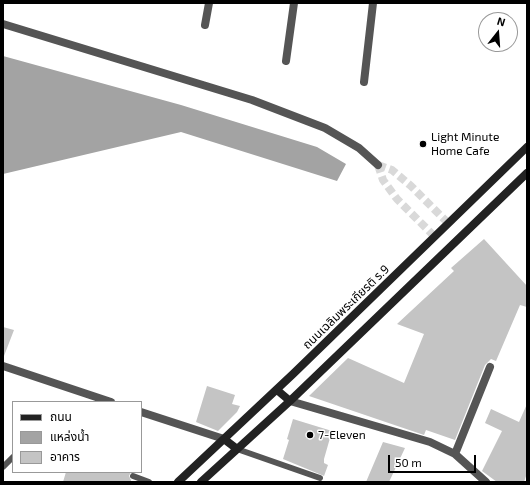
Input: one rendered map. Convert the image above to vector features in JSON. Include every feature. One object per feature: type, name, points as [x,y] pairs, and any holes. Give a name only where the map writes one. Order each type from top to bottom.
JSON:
[{"type":"main road","name":"ถนนเฉลิมพระเกียรติ ร.9","points":[[178,482],[277,390],[527,147]]},
{"type":"main road","points":[[201,482],[290,401],[527,173]]},
{"type":"main road","points":[[277,390],[290,401]]},
{"type":"main road","points":[[224,438],[237,449]]},
{"type":"street","points":[[205,25],[209,3]]},
{"type":"street","points":[[286,61],[294,3]]},
{"type":"street","points":[[364,82],[373,3]]},
{"type":"street","points":[[3,24],[252,100],[325,128],[359,148],[378,165]]},
{"type":"street","points":[[3,366],[108,401]]},
{"type":"street","points":[[455,454],[490,367]]},
{"type":"street","points":[[290,401],[407,434],[455,454],[486,482]]},
{"type":"street","points":[[142,412],[224,438]]},
{"type":"lane","points":[[237,449],[320,478]]},
{"type":"lane","points":[[3,467],[12,458]]},
{"type":"lane","points":[[133,476],[149,482]]},
{"type":"water","points":[[3,56],[181,105],[317,147],[346,164],[337,181],[181,132],[3,174]]},
{"type":"building","points":[[484,239],[527,286],[527,307],[520,305],[496,361],[491,359],[485,365],[455,440],[426,430],[424,435],[309,396],[348,358],[404,383],[424,334],[397,324],[454,271],[451,268]]},
{"type":"building","points":[[3,327],[14,330],[4,356],[3,356]]},
{"type":"building","points":[[207,386],[235,395],[232,404],[240,406],[237,412],[218,431],[196,422]]},
{"type":"building","points":[[527,404],[527,473],[524,482],[497,482],[482,471],[502,431],[485,423],[491,409],[519,422]]},
{"type":"building","points":[[293,419],[332,431],[324,459],[324,463],[328,465],[324,476],[283,459],[289,440],[287,439]]},
{"type":"building","points":[[383,442],[405,448],[389,482],[366,482]]},
{"type":"building","points":[[66,473],[130,473],[129,476],[131,482],[63,482]]},
{"type":"tunnel","points":[[378,165],[383,180],[397,199],[436,238]]},
{"type":"tunnel","points":[[378,165],[392,170],[411,186],[449,224]]},
{"type":"place","name":"Light Minute Home Cafe","points":[[423,144]]},
{"type":"place","name":"7-Eleven","points":[[310,435]]}]
